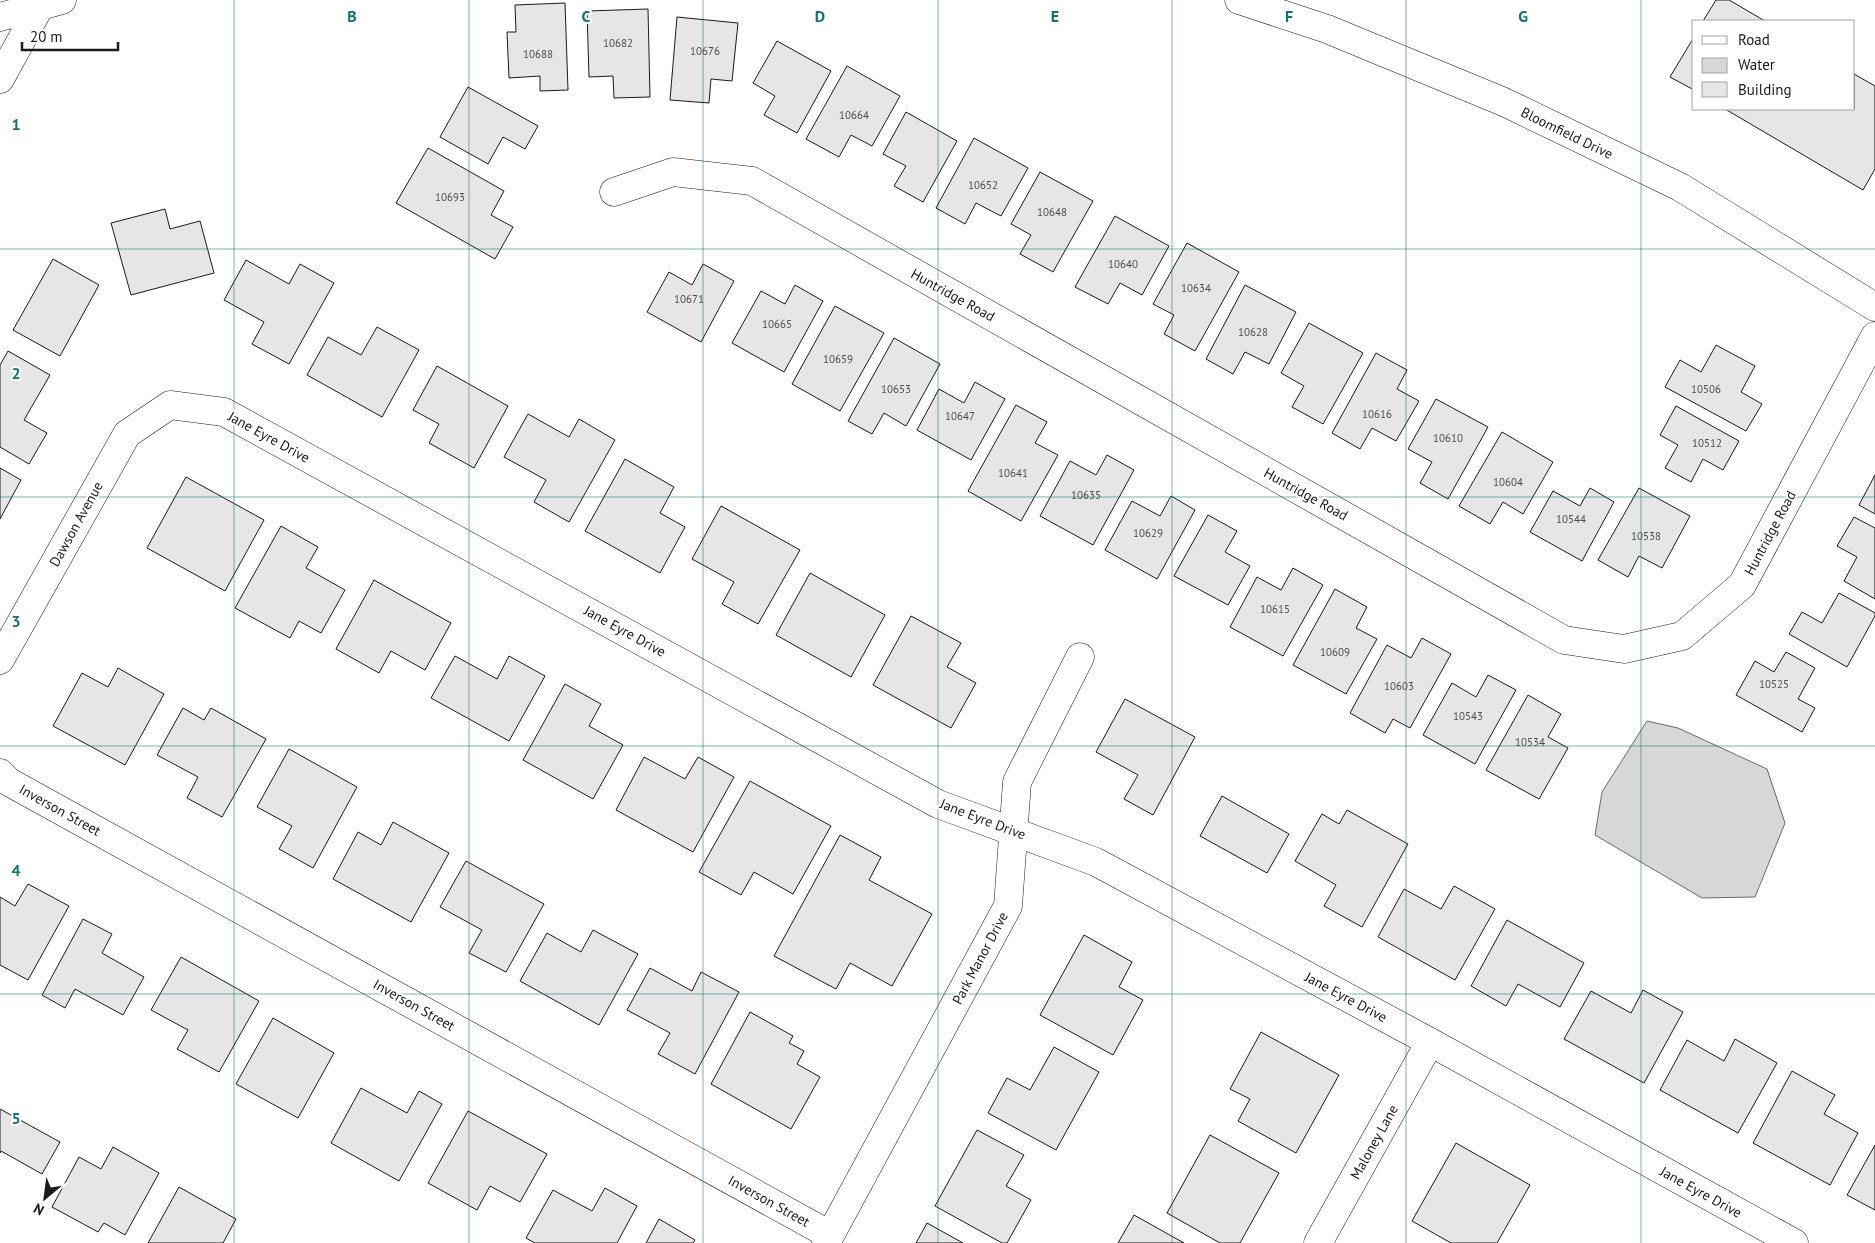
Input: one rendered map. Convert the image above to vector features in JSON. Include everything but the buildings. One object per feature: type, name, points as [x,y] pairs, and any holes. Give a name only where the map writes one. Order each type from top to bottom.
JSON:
[{"type":"street","name":"Bloomfield Drive","points":[[1239,0],[1327,29],[1504,102],[1680,187],[1875,307]]},
{"type":"street","points":[[0,17],[51,3]]},
{"type":"street","points":[[0,79],[51,3]]},
{"type":"street","name":"Huntridge Road","points":[[614,192],[673,172],[752,181],[1564,640],[1624,648],[1682,636],[1742,585],[1875,336]]},
{"type":"street","name":"Dawson Avenue","points":[[0,660],[127,434],[170,405]]},
{"type":"street","name":"Jane Eyre Drive","points":[[170,405],[224,412],[938,804],[1096,862],[1430,1042],[1794,1243]]},
{"type":"street","name":"Park Manor Drive","points":[[828,1239],[1008,906],[1017,782],[1080,657]]},
{"type":"street","name":"Inverson Street","points":[[0,774],[17,786],[828,1239]]},
{"type":"street","name":"Maloney Lane","points":[[1318,1243],[1430,1042]]},
{"type":"water","points":[[1647,721],[1678,728],[1767,769],[1785,823],[1755,897],[1702,898],[1595,835],[1602,792]]}]
